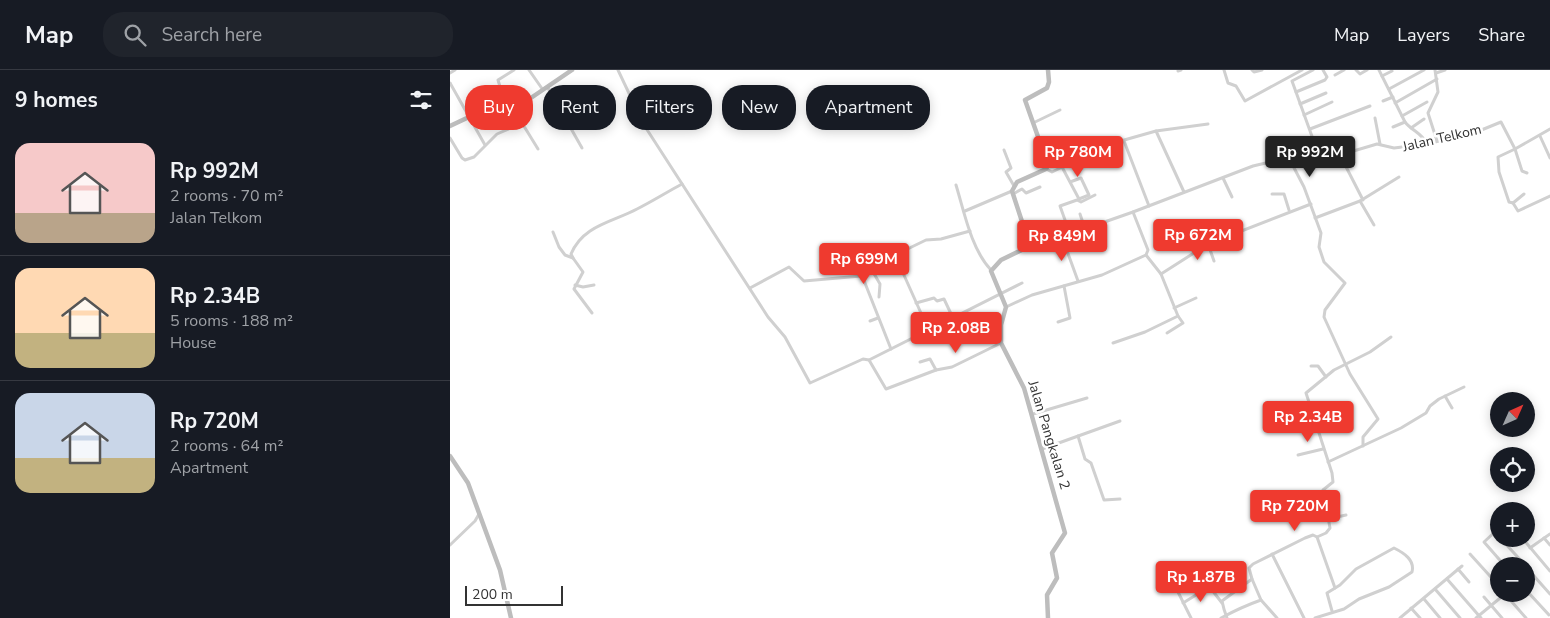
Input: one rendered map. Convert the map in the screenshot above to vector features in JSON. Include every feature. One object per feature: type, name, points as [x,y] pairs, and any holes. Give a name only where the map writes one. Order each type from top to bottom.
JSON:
[{"type":"street","points":[[450,73],[455,70]]},
{"type":"street","points":[[500,85],[498,80],[512,70]]},
{"type":"street","points":[[529,70],[543,87]]},
{"type":"street","points":[[551,85],[572,70]]},
{"type":"street","points":[[618,70],[644,125],[768,317],[785,338],[810,383],[854,362],[869,360],[1022,283]]},
{"type":"street","points":[[1013,191],[1017,182],[1046,169],[1048,163],[1032,124],[1025,100],[1047,88],[1049,82],[1048,70]]},
{"type":"street","points":[[1224,70],[1228,83],[1236,86],[1245,102],[1302,70]]},
{"type":"street","points":[[1252,70],[1254,72],[1262,70]]},
{"type":"street","points":[[1313,70],[1292,80],[1318,153]]},
{"type":"street","points":[[1296,92],[1325,80],[1327,76],[1323,70]]},
{"type":"street","points":[[1356,70],[1360,74],[1367,70]]},
{"type":"street","points":[[1379,70],[1405,122],[1410,128],[1416,130],[1427,144]]},
{"type":"street","points":[[1389,89],[1424,70]]},
{"type":"street","points":[[1437,141],[1428,113],[1438,92],[1435,72],[1444,70]]},
{"type":"street","points":[[1335,76],[1342,71]]},
{"type":"street","points":[[1382,76],[1392,71]]},
{"type":"street","points":[[1396,103],[1437,79]]},
{"type":"street","points":[[450,83],[465,108]]},
{"type":"street","points":[[1300,104],[1326,93]]},
{"type":"street","points":[[1383,101],[1393,97]]},
{"type":"street","points":[[1304,115],[1332,102]]},
{"type":"street","points":[[1402,116],[1427,102]]},
{"type":"street","points":[[1310,128],[1370,106]]},
{"type":"street","points":[[1032,124],[1060,110]]},
{"type":"street","points":[[450,126],[465,118]]},
{"type":"street","points":[[1375,118],[1380,144]]},
{"type":"street","points":[[1410,128],[1424,119]]},
{"type":"street","points":[[1393,127],[1405,122]]},
{"type":"street","name":"Jalan Telkom","points":[[1030,246],[1133,212],[1262,163],[1284,164],[1318,153],[1326,156],[1340,155],[1380,144],[1394,148],[1427,144],[1479,131],[1501,122],[1514,149]]},
{"type":"street","points":[[1046,169],[1052,172],[1092,151],[1156,131],[1208,124]]},
{"type":"street","points":[[1550,129],[1497,159],[1508,201],[1513,203],[1518,211],[1550,196]]},
{"type":"street","points":[[477,130],[485,145]]},
{"type":"street","points":[[450,138],[463,160],[474,157],[497,134],[506,130]]},
{"type":"street","points":[[526,130],[538,149]]},
{"type":"street","points":[[571,130],[582,148]]},
{"type":"street","points":[[1156,131],[1184,192]]},
{"type":"street","points":[[1423,137],[1428,134]]},
{"type":"street","points":[[1540,136],[1550,158]]},
{"type":"street","points":[[1124,141],[1149,206]]},
{"type":"street","points":[[1514,149],[1522,171],[1527,172]]},
{"type":"street","points":[[991,270],[1001,260],[1030,246],[1006,172],[1011,168],[1004,150]]},
{"type":"street","points":[[1340,155],[1374,226]]},
{"type":"street","points":[[1291,162],[1311,204],[1321,233],[1319,247],[1324,262],[1345,283],[1325,310],[1326,323],[1346,364],[1378,419],[1363,437],[1363,446]]},
{"type":"street","points":[[1062,168],[1079,199],[1089,195],[1081,178],[1070,182]]},
{"type":"street","points":[[1315,218],[1362,200],[1399,177]]},
{"type":"street","points":[[1223,178],[1232,197]]},
{"type":"street","points":[[592,313],[574,289],[583,272],[571,254],[573,249],[588,232],[636,210],[682,184]]},
{"type":"street","points":[[869,360],[886,389],[936,370],[952,367],[1001,343],[1001,325],[1006,307],[991,270],[985,264],[970,231],[956,185]]},
{"type":"street","points":[[965,211],[1013,191],[1022,189],[1026,193],[1040,187]]},
{"type":"street","points":[[1272,194],[1284,194],[1289,210]]},
{"type":"street","points":[[1513,203],[1524,194]]},
{"type":"street","points":[[1070,234],[1060,206],[1074,200],[1081,202],[1095,195]]},
{"type":"street","points":[[1161,274],[1208,244],[1289,210],[1311,204]]},
{"type":"street","points":[[1006,307],[1032,295],[1102,275],[1146,255],[1148,250],[1133,212]]},
{"type":"street","points":[[1080,214],[1085,229]]},
{"type":"street","points":[[750,288],[789,267],[804,281],[861,276],[873,272],[894,255],[926,240],[941,239],[970,231]]},
{"type":"street","points":[[553,232],[559,247],[565,254],[573,258]]},
{"type":"street","points":[[1062,237],[1078,281]]},
{"type":"street","points":[[1208,244],[1214,261]]},
{"type":"street","points":[[894,255],[928,331]]},
{"type":"street","points":[[1146,255],[1161,274],[1169,290],[1174,308],[1183,323],[1167,333]]},
{"type":"street","points":[[873,272],[880,284],[879,297]]},
{"type":"street","points":[[863,278],[891,349]]},
{"type":"street","points":[[575,284],[583,287],[594,285]]},
{"type":"street","points":[[1058,322],[1070,318],[1064,286]]},
{"type":"street","points":[[916,302],[934,298],[937,301],[944,299],[953,318]]},
{"type":"street","points":[[1174,308],[1196,298]]},
{"type":"street","points":[[1113,342],[1145,332],[1178,316]]},
{"type":"street","points":[[870,321],[878,318]]},
{"type":"street","points":[[1277,618],[1261,600],[1252,579],[1250,566],[1310,535],[1317,537],[1329,531],[1323,490],[1332,482],[1328,462],[1306,395],[1326,377],[1391,337]]},
{"type":"street","name":"Jalan Pangkalan 2","points":[[1001,343],[1019,375],[1032,414],[1064,532],[1053,551],[1053,565],[1057,576],[1048,595],[1048,618]]},
{"type":"street","points":[[920,362],[930,359],[936,370]]},
{"type":"street","points":[[1311,366],[1318,366],[1326,377]]},
{"type":"street","points":[[1328,462],[1419,418],[1430,406],[1464,387]]},
{"type":"street","points":[[1445,396],[1452,408]]},
{"type":"street","points":[[1032,414],[1087,398]]},
{"type":"street","points":[[1042,449],[1120,421]]},
{"type":"street","points":[[1078,436],[1085,461],[1091,463],[1104,500],[1120,499]]},
{"type":"street","points":[[1298,455],[1323,449]]},
{"type":"street","points":[[450,456],[468,483],[503,580],[512,618]]},
{"type":"street","points":[[451,545],[475,521],[478,514]]},
{"type":"street","points":[[1328,519],[1346,515]]},
{"type":"street","points":[[1550,534],[1530,548],[1550,571]]},
{"type":"street","points":[[1490,536],[1484,542],[1497,557]]},
{"type":"street","points":[[1317,537],[1335,588]]},
{"type":"street","points":[[1544,538],[1550,545]]},
{"type":"street","points":[[1508,547],[1518,557]]},
{"type":"street","points":[[1315,618],[1324,616],[1332,611],[1344,609],[1359,599],[1389,587],[1412,572],[1413,565],[1407,556],[1394,548],[1356,570],[1326,594],[1332,611]]},
{"type":"street","points":[[1272,554],[1304,618]]},
{"type":"street","points":[[1470,554],[1490,576]]},
{"type":"street","points":[[1400,618],[1460,568],[1469,582]]},
{"type":"street","points":[[1535,576],[1550,594]]},
{"type":"street","points":[[1202,577],[1222,603],[1227,617]]},
{"type":"street","points":[[1170,578],[1191,618]]},
{"type":"street","points":[[1222,603],[1222,600],[1252,579]]},
{"type":"street","points":[[1447,579],[1479,617],[1496,602]]},
{"type":"street","points":[[1183,603],[1209,587]]},
{"type":"street","points":[[1435,589],[1460,618]]},
{"type":"street","points":[[1484,597],[1502,618]]},
{"type":"street","points":[[1424,599],[1440,618]]},
{"type":"street","points":[[1221,618],[1227,617],[1261,600]]},
{"type":"street","points":[[1535,601],[1548,616]]},
{"type":"street","points":[[1512,602],[1526,618]]},
{"type":"street","points":[[1411,608],[1420,618]]}]
